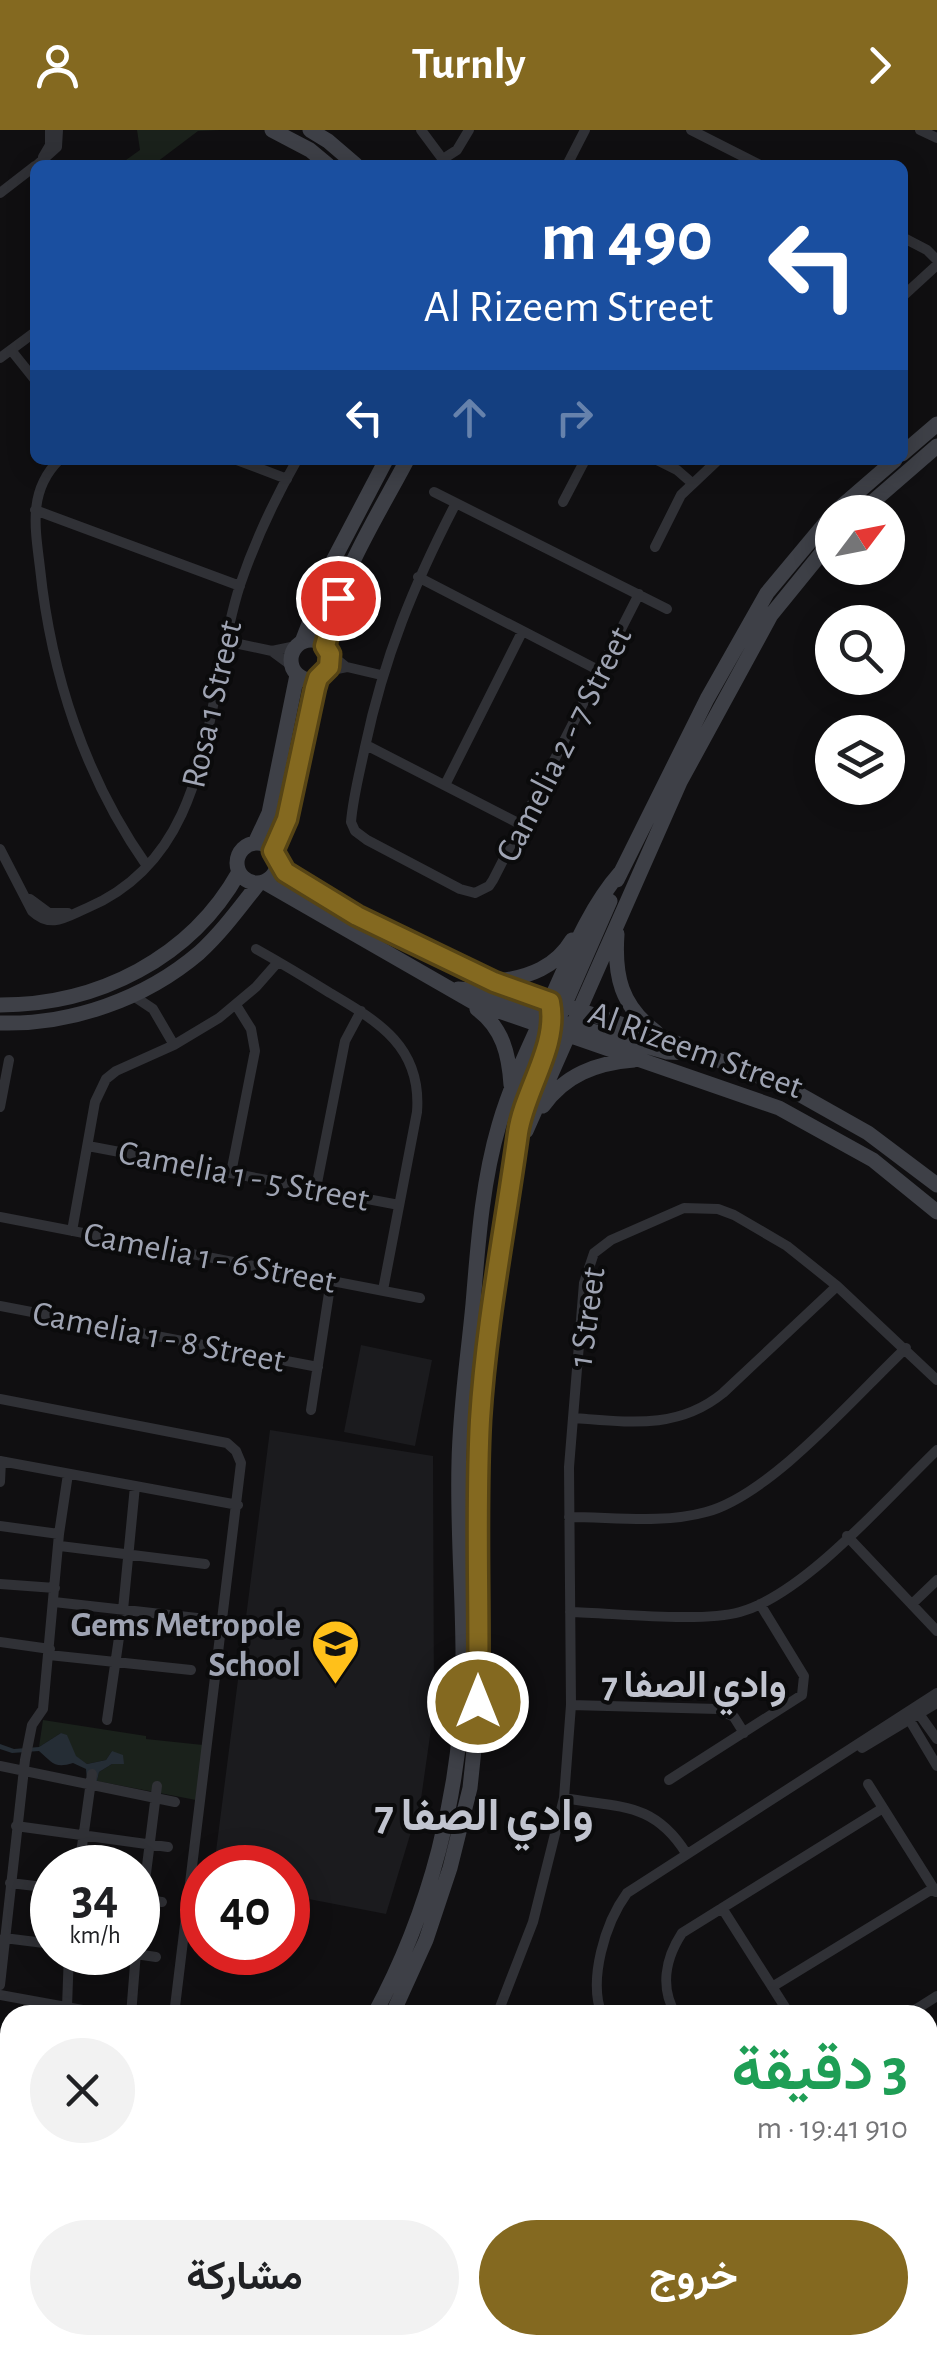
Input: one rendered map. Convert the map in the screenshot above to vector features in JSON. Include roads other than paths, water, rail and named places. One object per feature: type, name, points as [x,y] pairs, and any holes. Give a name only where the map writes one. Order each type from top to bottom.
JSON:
[{"type":"street","points":[[40,160],[50,146],[50,130]]},
{"type":"street","points":[[42,160],[57,147],[58,130]]},
{"type":"street","points":[[272,130],[322,160]]},
{"type":"street","points":[[310,130],[349,160]]},
{"type":"street","points":[[422,130],[444,160]]},
{"type":"street","points":[[447,160],[469,130]]},
{"type":"street","points":[[570,160],[585,130]]},
{"type":"street","points":[[691,130],[750,160]]},
{"type":"street","points":[[920,130],[937,138]]},
{"type":"street","points":[[0,193],[30,170]]},
{"type":"street","points":[[908,241],[927,250],[937,262],[908,291]]},
{"type":"street","points":[[0,358],[30,336]]},
{"type":"street","points":[[11,350],[30,374]]},
{"type":"street","points":[[908,449],[937,424]]},
{"type":"street","points":[[880,495],[937,446]]},
{"type":"street","points":[[55,465],[40,486],[35,510],[43,596],[60,679],[98,782],[121,828],[148,866]]},
{"type":"street","points":[[251,465],[286,478]]},
{"type":"street","name":"Rosa 1 Street","points":[[0,848],[24,893],[48,913],[78,912],[112,895],[148,866],[167,843],[191,796],[240,586],[260,531],[294,465]]},
{"type":"street","points":[[0,1005],[66,999],[141,970],[171,952],[206,920],[240,872],[240,853],[255,843],[269,812],[294,671],[292,654],[334,560],[383,465]]},
{"type":"street","points":[[0,1022],[56,1019],[132,995],[158,982],[199,953],[274,873],[275,855],[351,568],[404,465]]},
{"type":"street","points":[[563,502],[582,465]]},
{"type":"street","points":[[667,465],[692,483]]},
{"type":"street","points":[[655,547],[676,502],[712,465]]},
{"type":"street","points":[[855,495],[889,465]]},
{"type":"street","points":[[434,492],[667,609]]},
{"type":"street","points":[[456,502],[418,577],[381,674],[366,745],[520,824]]},
{"type":"street","points":[[35,510],[240,586]]},
{"type":"street","points":[[397,2005],[418,1959],[458,1841],[472,1774],[478,1702],[480,1418],[493,1291],[519,1124],[557,1019],[620,873],[707,699],[767,593],[815,536]]},
{"type":"street","points":[[378,2005],[418,1913],[449,1805],[463,1672],[459,1463],[462,1396],[482,1205],[492,1152],[511,1089],[618,925],[680,782],[752,649],[792,586],[815,560]]},
{"type":"street","points":[[418,577],[600,671]]},
{"type":"street","name":"Camelia 2 - 7 Street","points":[[366,745],[352,827],[367,840],[460,890],[482,891],[493,880],[639,594]]},
{"type":"street","points":[[445,785],[522,632]]},
{"type":"street","points":[[225,641],[272,651],[314,640],[325,662]]},
{"type":"street","points":[[272,651],[310,680],[325,662]]},
{"type":"street","points":[[325,662],[381,674]]},
{"type":"street","points":[[255,843],[265,844],[275,855]]},
{"type":"street","name":"Al Rizeem Street","points":[[275,855],[285,872],[348,931],[449,990]]},
{"type":"street","points":[[240,872],[250,882],[262,882]]},
{"type":"street","points":[[494,982],[524,976],[558,958],[600,887],[620,873]]},
{"type":"street","name":"Al Rizeem Street","points":[[262,882],[357,916],[494,982],[557,1019],[647,1060],[751,1096],[815,1126],[894,1175],[937,1212]]},
{"type":"street","points":[[348,931],[357,916]]},
{"type":"street","points":[[618,925],[616,968],[621,992],[639,1018],[666,1039]]},
{"type":"street","points":[[256,948],[389,1031],[404,1053],[414,1079],[417,1112],[383,1290]]},
{"type":"street","points":[[72,1231],[95,1102],[106,1079],[174,1045],[236,1005],[278,962]]},
{"type":"street","points":[[158,982],[158,1016],[174,1045]]},
{"type":"street","points":[[449,990],[471,990],[667,1052],[700,1052]]},
{"type":"street","points":[[449,990],[496,1027],[508,1057],[511,1089]]},
{"type":"street","points":[[132,995],[158,1016]]},
{"type":"street","points":[[232,1173],[255,1051],[251,1029],[236,1005]]},
{"type":"street","points":[[316,1188],[345,1042],[361,1012]]},
{"type":"street","name":"Al Rizeem Street","points":[[557,1019],[666,1039],[700,1052],[815,1102],[890,1148],[937,1184]]},
{"type":"street","points":[[0,1107],[9,1060]]},
{"type":"street","points":[[516,1154],[545,1103],[572,1078],[606,1063],[647,1060]]},
{"type":"street","name":"Camelia 1 - 5 Street","points":[[88,1146],[399,1205]]},
{"type":"street","name":"1 Street","points":[[501,2005],[533,1922],[564,1798],[571,1705],[569,1517],[574,1418],[585,1272],[594,1252],[611,1240],[684,1208],[718,1209],[787,1246],[837,1286],[937,1380]]},
{"type":"street","name":"Camelia 1 - 6 Street","points":[[0,1217],[420,1298]]},
{"type":"street","name":"Camelia 1 - 8 Street","points":[[312,1410],[331,1280]]},
{"type":"street","name":"1 Street","points":[[574,1418],[652,1423],[690,1414],[723,1393],[837,1286]]},
{"type":"street","name":"Camelia 1 - 8 Street","points":[[0,1306],[318,1367]]},
{"type":"street","points":[[569,1517],[685,1516],[705,1513],[742,1498],[775,1473],[906,1348]]},
{"type":"street","points":[[0,1399],[226,1443],[241,1462],[175,2005]]},
{"type":"street","points":[[570,1612],[716,1616],[760,1604],[800,1578],[937,1450]]},
{"type":"street","points":[[0,1482],[1,1461],[238,1505]]},
{"type":"street","points":[[0,1984],[7,1875],[26,1752],[31,1731],[43,1709],[68,1474]]},
{"type":"street","points":[[107,1720],[135,1486]]},
{"type":"street","points":[[0,1526],[128,1554],[205,1564]]},
{"type":"street","points":[[847,1536],[937,1631]]},
{"type":"street","points":[[912,1604],[937,1580]]},
{"type":"street","points":[[0,1584],[55,1588]]},
{"type":"street","points":[[54,1602],[197,1618]]},
{"type":"street","points":[[669,1780],[798,1699],[805,1689],[804,1676],[760,1604]]},
{"type":"street","points":[[0,1642],[191,1670]]},
{"type":"street","points":[[839,1758],[850,1756],[891,1731],[937,1694]]},
{"type":"street","points":[[600,2005],[596,1988],[599,1970],[618,1904],[627,1893],[839,1758],[912,1714],[937,1704]]},
{"type":"street","points":[[937,1704],[933,1718],[937,1737]]},
{"type":"street","points":[[571,1705],[718,1709],[734,1718],[744,1733]]},
{"type":"street","points":[[912,1714],[937,1737]]},
{"type":"street","points":[[912,1714],[937,1766]]},
{"type":"street","points":[[891,1731],[906,1733],[924,1745]]},
{"type":"street","points":[[0,1766],[91,1778],[156,1792],[175,1802]]},
{"type":"street","points":[[83,1845],[91,1778]]},
{"type":"street","points":[[772,1987],[936,1890],[868,1784]]},
{"type":"street","points":[[0,1815],[84,1836],[150,1845],[156,1792]]},
{"type":"street","points":[[564,1798],[654,1817],[672,1831],[686,1853]]},
{"type":"street","points":[[670,2005],[665,1982],[675,1946],[688,1928],[883,1808]]},
{"type":"street","points":[[160,1846],[168,1847]]},
{"type":"street","points":[[722,1908],[784,2005]]},
{"type":"street","points":[[3,1931],[30,1938]]},
{"type":"street","points":[[67,2005],[69,1975]]},
{"type":"street","points":[[132,2005],[134,1975]]},
{"type":"street","points":[[0,1996],[55,2005]]},
{"type":"place","name":"Gems Metropole School","points":[[336,1686]]},
{"type":"district","name":"وادي الصفا 7","points":[[694,1684]]},
{"type":"district","name":"وادي الصفا 7","points":[[484,1814]]}]
